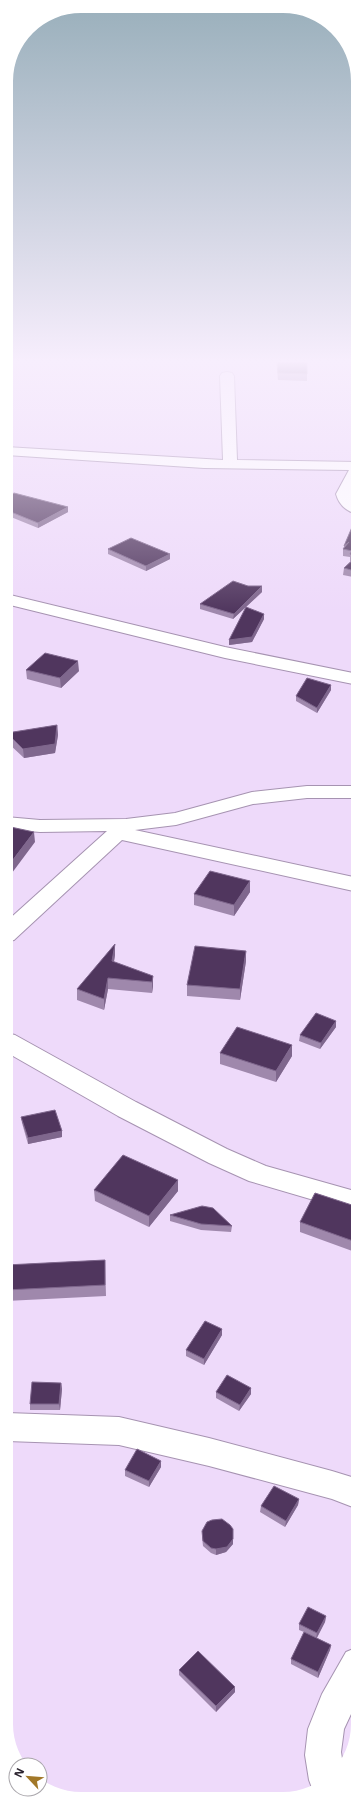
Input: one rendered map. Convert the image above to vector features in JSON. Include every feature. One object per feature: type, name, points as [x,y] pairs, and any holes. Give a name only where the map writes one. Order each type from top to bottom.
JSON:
[{"type":"street","points":[[229,443],[230,465]]},
{"type":"street","points":[[13,451],[230,465],[351,468]]},
{"type":"street","points":[[351,481],[344,494],[345,500],[351,507]]},
{"type":"street","points":[[13,601],[293,669],[351,679]]},
{"type":"street","points":[[13,929],[122,829],[176,819],[252,798],[307,792],[351,792]]},
{"type":"street","points":[[13,824],[122,829],[225,855],[351,883]]},
{"type":"street","points":[[13,1045],[127,1109],[218,1156],[258,1174],[351,1201]]},
{"type":"street","points":[[13,1427],[118,1431],[208,1452],[332,1485],[351,1492]]},
{"type":"street","points":[[327,1776],[323,1752],[326,1728],[336,1704],[351,1677]]},
{"type":"building","points":[[13,494],[68,507],[38,523],[13,513]]},
{"type":"building","points":[[351,530],[351,551],[343,549],[349,542],[344,546]]},
{"type":"building","points":[[131,538],[170,554],[146,566],[108,549]]},
{"type":"building","points":[[351,562],[351,570],[344,568]]},
{"type":"building","points":[[233,581],[248,586],[262,586],[234,614],[200,604]]},
{"type":"building","points":[[246,607],[264,614],[252,637],[229,640]]},
{"type":"building","points":[[45,653],[78,661],[60,678],[26,670]]},
{"type":"building","points":[[307,678],[331,685],[317,708],[296,696]]},
{"type":"building","points":[[57,725],[55,744],[23,749],[13,739],[13,732]]},
{"type":"building","points":[[13,828],[34,832],[13,860]]},
{"type":"building","points":[[210,871],[250,881],[234,905],[194,894]]},
{"type":"building","points":[[115,944],[112,961],[153,976],[152,982],[108,978],[104,999],[77,989]]},
{"type":"building","points":[[195,946],[246,951],[240,989],[187,985]]},
{"type":"building","points":[[316,1013],[336,1021],[321,1043],[300,1035]]},
{"type":"building","points":[[237,1027],[292,1045],[276,1071],[220,1053]]},
{"type":"building","points":[[55,1110],[62,1131],[28,1138],[21,1117]]},
{"type":"building","points":[[123,1155],[178,1180],[149,1216],[94,1190]]},
{"type":"building","points":[[315,1193],[351,1205],[351,1240],[300,1222]]},
{"type":"building","points":[[202,1206],[213,1208],[232,1226],[201,1224],[170,1215]]},
{"type":"building","points":[[105,1260],[105,1285],[13,1290],[13,1265]]},
{"type":"building","points":[[205,1321],[222,1329],[204,1359],[186,1350]]},
{"type":"building","points":[[227,1375],[251,1388],[240,1405],[216,1392]]},
{"type":"building","points":[[32,1382],[61,1383],[59,1404],[30,1404]]},
{"type":"building","points":[[137,1449],[161,1461],[149,1481],[125,1470]]},
{"type":"building","points":[[274,1486],[299,1499],[286,1521],[261,1506]]},
{"type":"building","points":[[222,1519],[233,1529],[233,1539],[227,1547],[216,1549],[211,1548],[203,1541],[202,1531],[207,1522]]},
{"type":"building","points":[[308,1607],[326,1616],[317,1633],[299,1624]]},
{"type":"building","points":[[304,1632],[331,1645],[318,1672],[291,1659]]},
{"type":"building","points":[[198,1651],[235,1687],[216,1706],[179,1670]]}]
